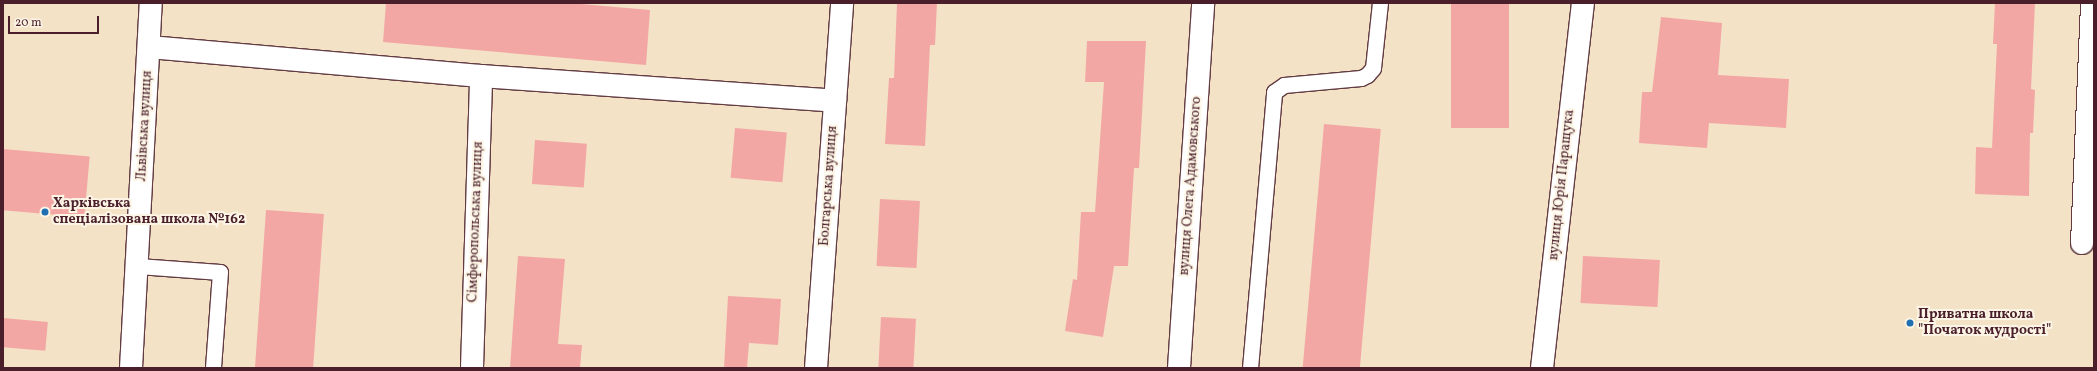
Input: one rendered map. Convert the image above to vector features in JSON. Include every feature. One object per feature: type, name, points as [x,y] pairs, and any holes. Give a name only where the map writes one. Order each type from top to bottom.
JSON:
[{"type":"street","name":"Львівська вулиця","points":[[131,368],[138,266],[151,3]]},
{"type":"street","name":"Болгарська вулиця","points":[[816,368],[842,3]]},
{"type":"street","name":"вулиця Олега Адамовського","points":[[1179,368],[1203,3]]},
{"type":"street","name":"вулиця Юрія Паращука","points":[[1542,368],[1583,3]]},
{"type":"street","points":[[2088,243],[2092,3]]},
{"type":"street","points":[[149,47],[481,76],[835,101]]},
{"type":"street","name":"Сімферопольська вулиця","points":[[472,368],[481,76]]},
{"type":"lane","points":[[1250,368],[1274,92],[1284,85],[1361,78],[1367,75],[1373,68],[1380,3]]},
{"type":"lane","points":[[138,266],[220,272],[213,368]]},
{"type":"building","points":[[386,3],[570,3],[650,10],[646,65],[383,42]]},
{"type":"building","points":[[897,3],[937,3],[935,45],[930,45],[925,146],[885,144],[889,78],[894,78]]},
{"type":"building","points":[[1451,3],[1509,3],[1509,128],[1451,128]]},
{"type":"building","points":[[1995,3],[2035,3],[2031,89],[2035,90],[2033,133],[2030,133],[2029,196],[1975,194],[1976,147],[1992,148],[1997,44],[1993,44]]},
{"type":"building","points":[[1661,17],[1722,23],[1718,75],[1789,79],[1786,128],[1709,123],[1707,148],[1639,143],[1642,92],[1652,92]]},
{"type":"building","points":[[1087,41],[1146,41],[1139,168],[1134,168],[1128,266],[1114,266],[1103,337],[1065,331],[1073,279],[1077,280],[1081,212],[1095,212],[1104,82],[1085,82]]},
{"type":"building","points":[[1324,124],[1381,129],[1360,368],[1303,368]]},
{"type":"building","points":[[735,128],[787,133],[782,182],[731,178]]},
{"type":"building","points":[[535,140],[587,144],[584,188],[532,184]]},
{"type":"building","points":[[3,149],[90,157],[84,217],[3,210]]},
{"type":"building","points":[[880,199],[920,201],[916,268],[876,266]]},
{"type":"building","points":[[266,210],[324,214],[313,368],[255,368]]},
{"type":"building","points":[[518,256],[565,259],[558,344],[582,345],[580,368],[510,368]]},
{"type":"building","points":[[1583,256],[1660,260],[1657,307],[1581,303]]},
{"type":"building","points":[[728,296],[781,299],[778,345],[749,343],[747,368],[724,368]]},
{"type":"building","points":[[881,317],[916,319],[913,368],[878,368]]},
{"type":"building","points":[[3,318],[48,322],[45,351],[3,347]]},
{"type":"place","name":"Харківська спеціалізована школа №162","points":[[45,212]]},
{"type":"place","name":"Приватна школа \"Початок мудрості\"","points":[[1910,323]]}]
